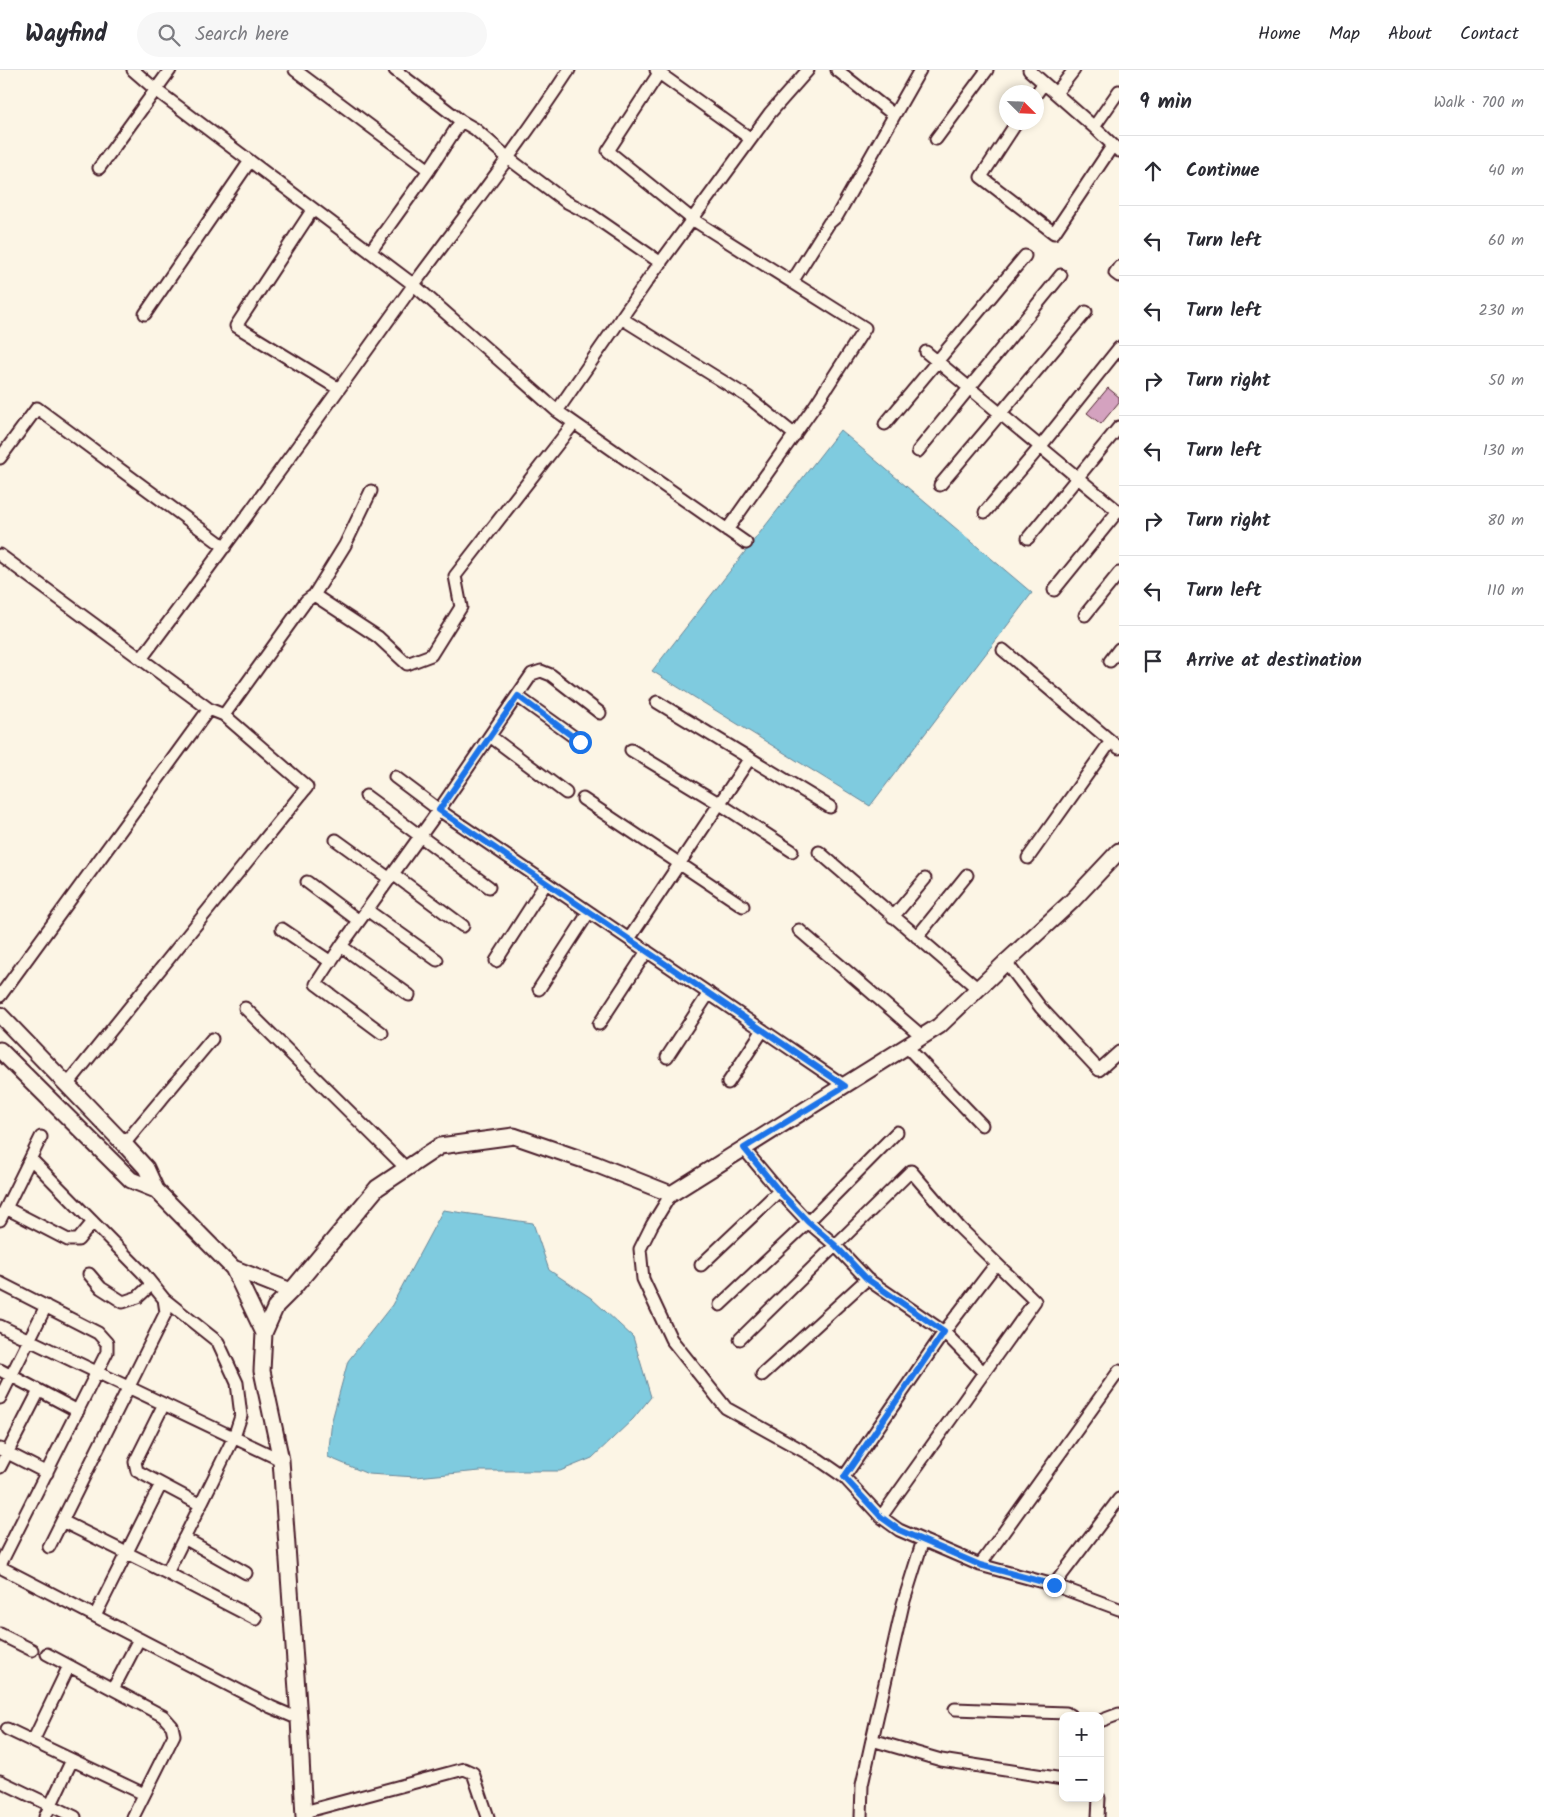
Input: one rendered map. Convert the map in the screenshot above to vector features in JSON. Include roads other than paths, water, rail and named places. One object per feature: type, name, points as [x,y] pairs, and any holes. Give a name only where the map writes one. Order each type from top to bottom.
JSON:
[{"type":"street","points":[[133,70],[156,90],[414,285],[557,411],[746,543]]},
{"type":"street","points":[[99,168],[170,70]]},
{"type":"street","points":[[296,70],[429,170]]},
{"type":"street","points":[[395,70],[461,121],[475,128],[508,158],[565,201],[590,214],[661,263]]},
{"type":"street","points":[[141,659],[537,120],[569,70]]},
{"type":"street","points":[[557,411],[621,318],[770,113],[808,70]]},
{"type":"street","points":[[837,70],[894,115]]},
{"type":"street","points":[[792,282],[829,223],[837,216],[920,70]]},
{"type":"street","points":[[936,139],[987,70]]},
{"type":"street","points":[[1012,130],[981,177],[1054,233],[1116,148],[1030,70]]},
{"type":"street","points":[[1056,93],[1074,70]]},
{"type":"street","points":[[727,530],[795,435],[864,328],[692,219],[608,151],[658,71],[751,139]]},
{"type":"street","points":[[1094,127],[1119,91]]},
{"type":"street","points":[[370,252],[429,170],[461,121]]},
{"type":"street","points":[[145,314],[250,161]]},
{"type":"street","points":[[313,209],[236,326],[339,389]]},
{"type":"street","points":[[885,424],[1025,256]]},
{"type":"street","points":[[1119,267],[1115,273],[1119,276]]},
{"type":"street","points":[[918,451],[1061,275]]},
{"type":"street","points":[[940,485],[1086,312]]},
{"type":"street","points":[[621,318],[748,397],[795,435]]},
{"type":"street","points":[[985,512],[1119,348]]},
{"type":"street","points":[[926,352],[1116,509]]},
{"type":"street","points":[[0,458],[37,408],[225,547]]},
{"type":"street","points":[[314,595],[378,637],[407,664],[431,655],[461,607],[456,576],[574,423]]},
{"type":"street","points":[[1028,538],[1119,427]]},
{"type":"street","points":[[224,715],[306,601],[314,595],[345,545],[371,491]]},
{"type":"street","points":[[1054,590],[1116,509],[1119,495]]},
{"type":"street","points":[[0,555],[209,709],[224,715],[307,787],[67,1085]]},
{"type":"street","points":[[1085,615],[1119,573]]},
{"type":"street","points":[[1110,661],[1119,649]]},
{"type":"street","points":[[1003,650],[1115,745],[1028,858]]},
{"type":"street","points":[[382,1033],[316,984],[341,946],[439,810],[532,674],[541,671],[551,675],[600,713]]},
{"type":"street","points":[[518,696],[580,742]]},
{"type":"street","points":[[657,702],[830,807]]},
{"type":"street","points":[[0,996],[209,709]]},
{"type":"street","points":[[490,736],[566,793]]},
{"type":"street","points":[[631,750],[720,804],[792,851]]},
{"type":"street","points":[[629,939],[750,758]]},
{"type":"street","points":[[395,777],[439,810],[845,1086]]},
{"type":"street","points":[[366,796],[490,888]]},
{"type":"street","points":[[583,798],[743,906]]},
{"type":"street","points":[[336,840],[463,926]]},
{"type":"street","points":[[1119,851],[1071,902],[939,1026],[671,1194],[640,1249],[643,1279],[671,1339],[726,1408],[818,1460],[844,1477],[881,1517],[899,1530],[980,1565],[1054,1585],[1119,1609]]},
{"type":"street","points":[[819,852],[978,989]]},
{"type":"street","points":[[916,937],[967,875]]},
{"type":"street","points":[[893,917],[925,879]]},
{"type":"street","points":[[306,882],[359,921]]},
{"type":"street","points":[[496,961],[546,883]]},
{"type":"street","points":[[367,910],[437,960]]},
{"type":"street","points":[[539,989],[589,912]]},
{"type":"street","points":[[282,929],[331,962]]},
{"type":"street","points":[[799,930],[923,1037]]},
{"type":"street","points":[[341,946],[409,995]]},
{"type":"street","points":[[599,1024],[647,951]]},
{"type":"street","points":[[1006,962],[1041,1008],[1099,1070],[1119,1052]]},
{"type":"street","points":[[667,1057],[709,993]]},
{"type":"street","points":[[245,1008],[406,1169]]},
{"type":"street","points":[[0,1016],[124,1144],[146,1168],[156,1190],[233,1268],[264,1333]]},
{"type":"street","points":[[728,1083],[763,1030]]},
{"type":"street","points":[[124,1144],[212,1039]]},
{"type":"street","points":[[907,1047],[982,1125]]},
{"type":"street","points":[[0,1050],[131,1180],[156,1190]]},
{"type":"street","points":[[720,1305],[808,1222],[897,1132]]},
{"type":"street","points":[[488,1817],[473,1774],[464,1769],[304,1814],[300,1719],[281,1460],[262,1372],[264,1333],[276,1306],[291,1291],[377,1188],[440,1146],[514,1136],[595,1164],[671,1194]]},
{"type":"street","points":[[0,1220],[41,1137]]},
{"type":"street","points":[[744,1148],[779,1191],[808,1222],[835,1245],[867,1279],[944,1332],[984,1373]]},
{"type":"street","points":[[31,1158],[152,1284],[164,1299],[218,1342],[237,1384],[241,1416],[234,1437],[167,1573]]},
{"type":"street","points":[[740,1338],[911,1172],[959,1227],[1034,1301],[881,1517]]},
{"type":"street","points":[[701,1265],[779,1191]]},
{"type":"street","points":[[6,1208],[68,1240],[78,1240],[93,1222]]},
{"type":"street","points":[[844,1477],[944,1332],[996,1264]]},
{"type":"street","points":[[233,1268],[291,1291]]},
{"type":"street","points":[[89,1274],[101,1288],[123,1302],[138,1297],[152,1284]]},
{"type":"street","points":[[762,1375],[867,1279]]},
{"type":"street","points":[[0,1283],[98,1333],[107,1343],[108,1352],[0,1566],[272,1707],[300,1719]]},
{"type":"street","points":[[49,1546],[166,1312],[164,1299]]},
{"type":"street","points":[[0,1398],[46,1306]]},
{"type":"street","points":[[0,1326],[281,1460]]},
{"type":"street","points":[[0,1370],[78,1411]]},
{"type":"street","points":[[980,1565],[1119,1371]]},
{"type":"street","points":[[0,1467],[4,1451],[39,1391]]},
{"type":"street","points":[[164,1404],[135,1462],[137,1470],[201,1505]]},
{"type":"street","points":[[4,1451],[47,1473]]},
{"type":"street","points":[[95,1616],[161,1484]]},
{"type":"street","points":[[1054,1585],[1119,1499]]},
{"type":"street","points":[[62,1521],[256,1620]]},
{"type":"street","points":[[184,1538],[246,1573]]},
{"type":"street","points":[[860,1817],[862,1785],[903,1604],[924,1540]]},
{"type":"street","points":[[0,1636],[32,1650]]},
{"type":"street","points":[[113,1689],[139,1639]]},
{"type":"street","points":[[47,1654],[163,1716],[172,1726],[174,1735],[133,1817]]},
{"type":"street","points":[[33,1741],[69,1666]]},
{"type":"street","points":[[955,1709],[1059,1713]]},
{"type":"street","points":[[1104,1720],[1119,1714]]},
{"type":"street","points":[[7,1729],[144,1794]]},
{"type":"street","points":[[872,1740],[941,1760],[1059,1778]]},
{"type":"street","points":[[45,1817],[72,1760]]},
{"type":"street","points":[[0,1781],[75,1817]]},
{"type":"street","points":[[1098,1817],[1099,1802]]},
{"type":"water","points":[[840,430],[1032,593],[870,806],[652,671]]},
{"type":"water","points":[[443,1210],[533,1223],[549,1270],[591,1298],[633,1337],[651,1397],[633,1419],[592,1458],[560,1471],[480,1471],[416,1477],[368,1474],[328,1457],[332,1420],[348,1361],[392,1305]]}]
